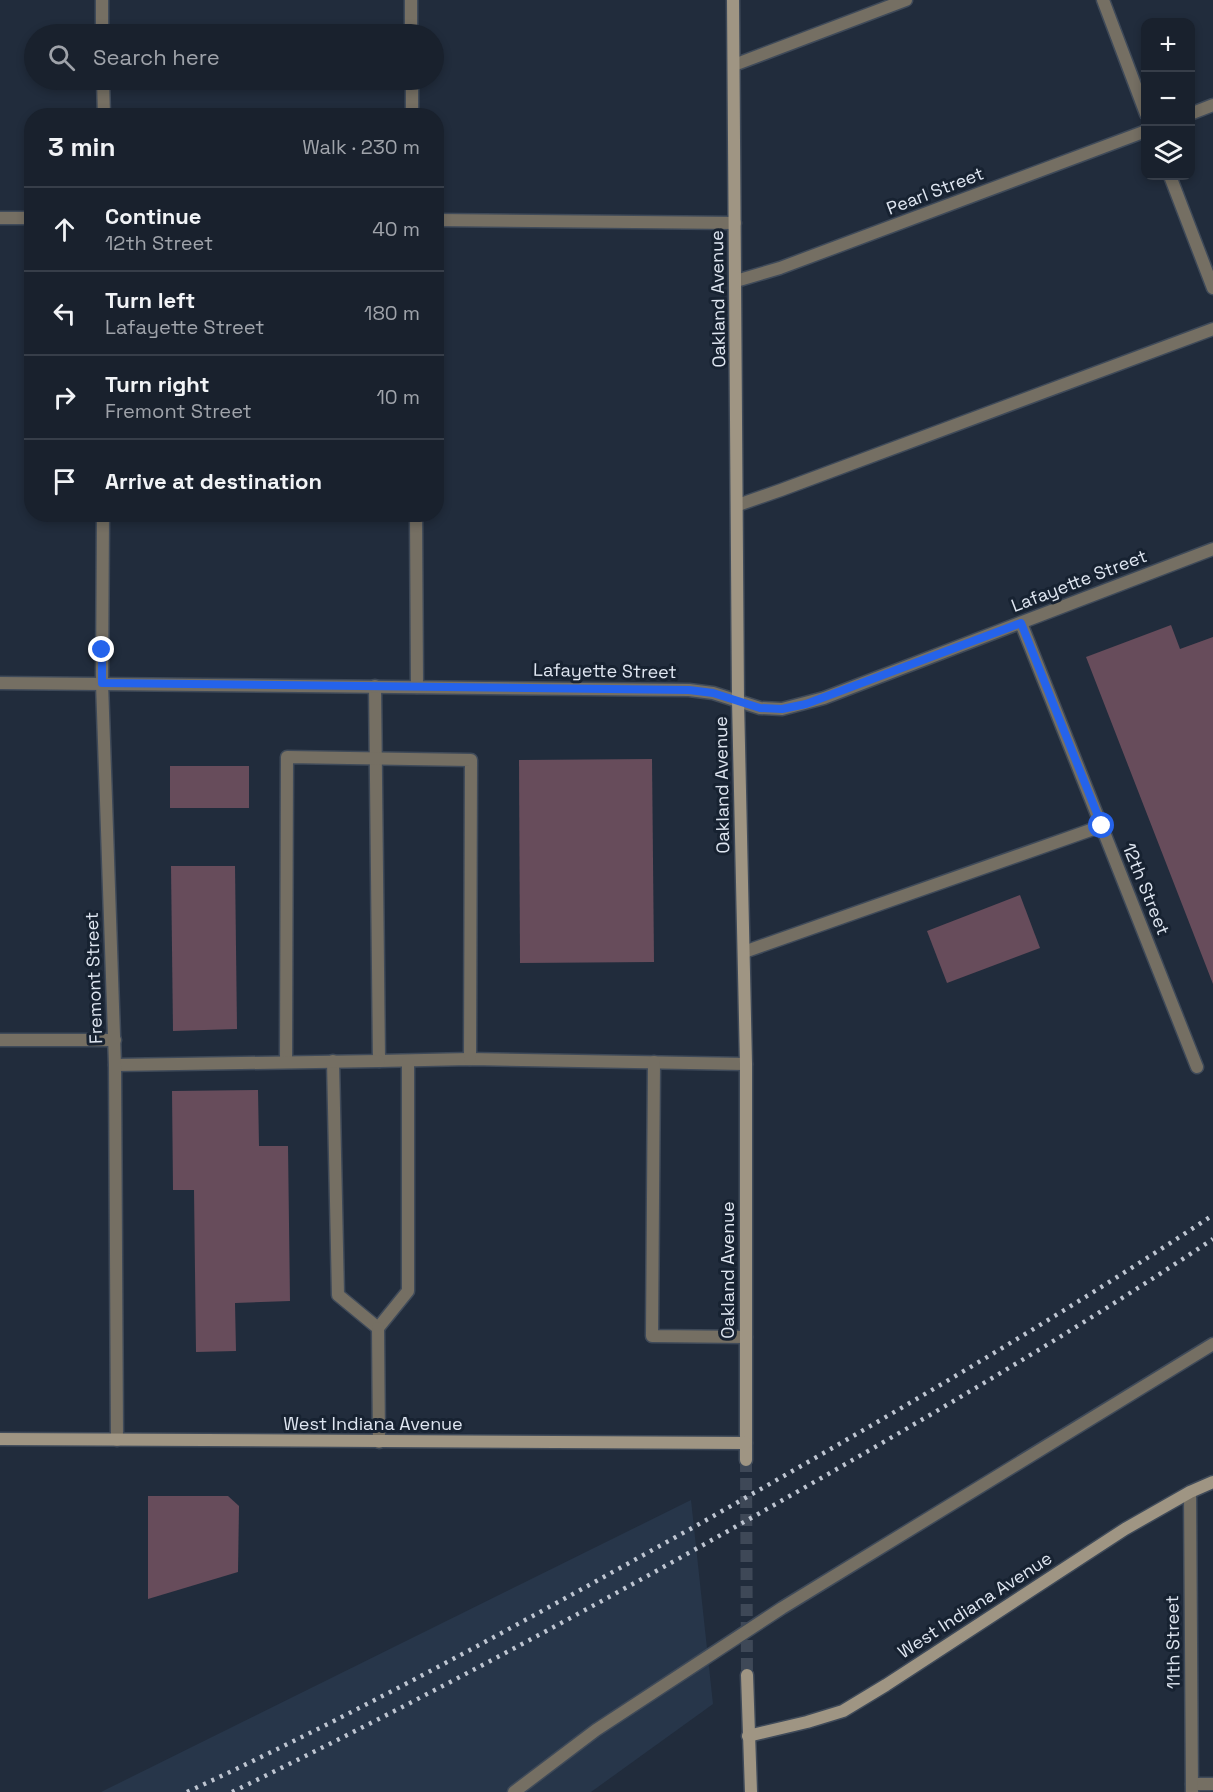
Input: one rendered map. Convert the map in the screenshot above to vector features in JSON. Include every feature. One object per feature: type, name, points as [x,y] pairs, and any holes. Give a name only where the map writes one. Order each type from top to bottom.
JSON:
[{"type":"street","points":[[102,0],[102,24]]},
{"type":"street","points":[[411,0],[411,24]]},
{"type":"street","name":"Oakland Avenue","points":[[733,0],[738,700],[747,1064],[746,1461]]},
{"type":"street","points":[[734,65],[906,0]]},
{"type":"street","points":[[1103,0],[1141,101]]},
{"type":"street","points":[[103,90],[104,108]]},
{"type":"street","points":[[412,90],[412,108]]},
{"type":"street","points":[[1195,112],[1213,105]]},
{"type":"street","name":"Pearl Street","points":[[736,282],[780,268],[1141,133]]},
{"type":"street","points":[[1172,180],[1213,288]]},
{"type":"street","points":[[0,218],[24,218]]},
{"type":"street","points":[[444,220],[735,223]]},
{"type":"street","points":[[738,505],[1213,329]]},
{"type":"street","name":"Fremont Street","points":[[103,522],[102,683],[116,1065],[117,1440]]},
{"type":"street","points":[[416,522],[417,687]]},
{"type":"street","name":"Lafayette Street","points":[[0,683],[689,690],[713,693],[760,708],[782,709],[806,704],[1213,549]]},
{"type":"street","name":"12th Street","points":[[1021,623],[1197,1068]]},
{"type":"street","points":[[375,686],[379,1061]]},
{"type":"street","points":[[286,1062],[287,757],[471,760],[470,1059]]},
{"type":"street","points":[[744,952],[1102,826]]},
{"type":"street","points":[[0,1040],[115,1040]]},
{"type":"street","points":[[116,1065],[470,1059],[747,1064]]},
{"type":"street","points":[[333,1061],[338,1295],[378,1328]]},
{"type":"street","points":[[380,1442],[378,1328],[408,1291],[408,1061]]},
{"type":"street","points":[[654,1062],[652,1336],[746,1337]]},
{"type":"street","points":[[514,1792],[596,1730],[782,1608],[1213,1344]]},
{"type":"street","name":"West Indiana Avenue","points":[[0,1439],[746,1443]]},
{"type":"street","name":"West Indiana Avenue","points":[[748,1737],[843,1711],[1125,1529],[1190,1492],[1213,1482]]},
{"type":"street","name":"11th Street","points":[[1190,1492],[1192,1788]]},
{"type":"street","points":[[747,1675],[751,1792]]},
{"type":"street","points":[[1192,1788],[1213,1784]]},
{"type":"shaded area","points":[[691,1500],[713,1704],[591,1792],[101,1792]]},
{"type":"building","points":[[1171,625],[1180,649],[1213,637],[1213,984],[1086,657]]},
{"type":"building","points":[[652,759],[654,962],[520,963],[519,760]]},
{"type":"building","points":[[170,766],[249,766],[249,808],[170,808]]},
{"type":"building","points":[[171,866],[235,866],[237,1029],[173,1031]]},
{"type":"building","points":[[1020,895],[1040,948],[947,983],[927,931]]},
{"type":"building","points":[[258,1090],[259,1146],[288,1146],[290,1301],[235,1303],[236,1351],[196,1352],[194,1190],[173,1190],[172,1091]]},
{"type":"building","points":[[148,1496],[228,1496],[239,1506],[238,1572],[148,1599]]},
{"type":"tunnel","points":[[746,1460],[747,1675]]},
{"type":"railway","points":[[187,1792],[382,1696],[701,1523],[960,1374],[1213,1215]]},
{"type":"railway","points":[[232,1792],[502,1655],[767,1509],[993,1378],[1104,1310],[1213,1239]]},
{"type":"route","points":[[102,650],[102,683],[689,690],[713,693],[760,708],[782,709],[824,698],[1021,623],[1102,826]]}]
